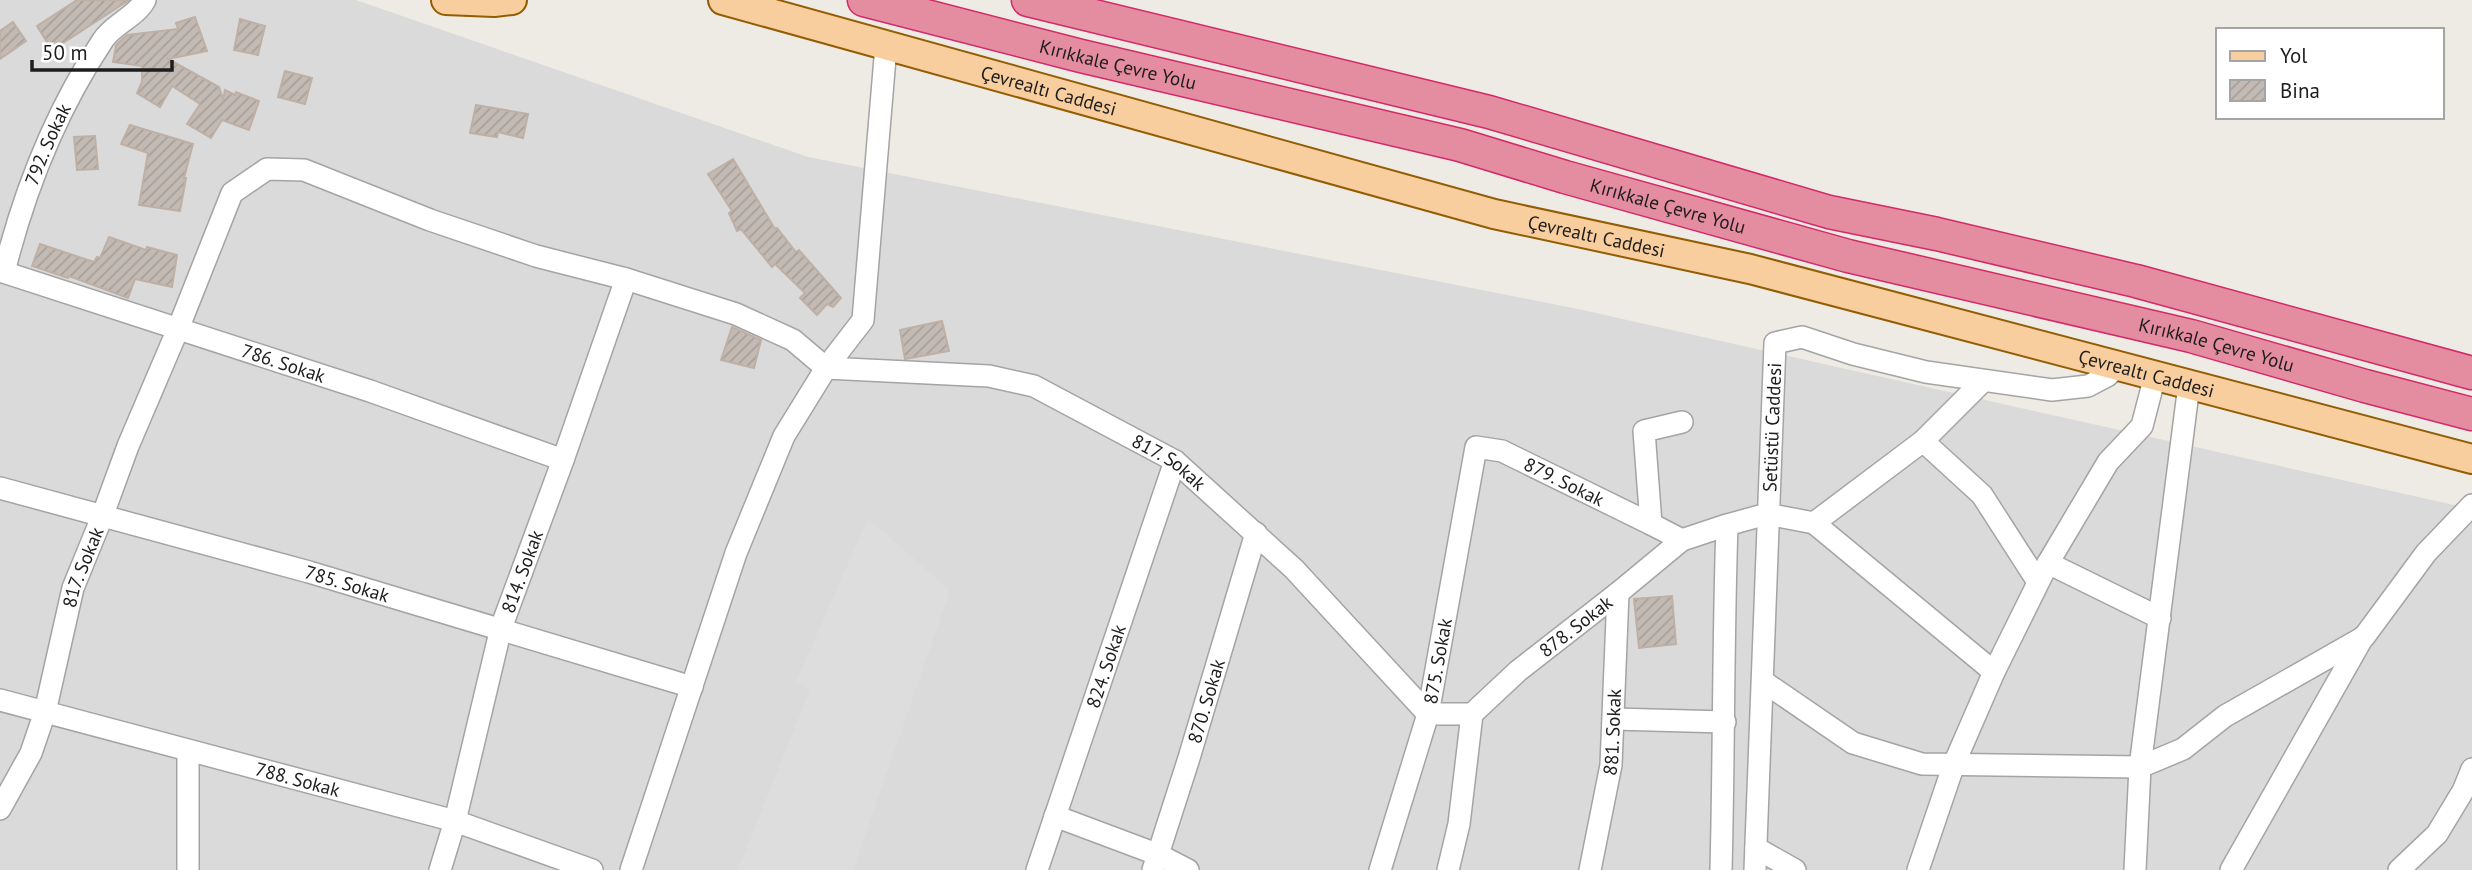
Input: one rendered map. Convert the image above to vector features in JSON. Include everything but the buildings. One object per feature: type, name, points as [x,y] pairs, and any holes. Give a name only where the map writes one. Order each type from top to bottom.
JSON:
[{"type":"highway","name":"Kırıkkale Çevre Yolu","points":[[864,0],[1081,56],[1460,145],[1836,253],[2191,336],[2472,414]]},
{"type":"highway","name":"Kırıkkale Çevre Yolu","points":[[1028,0],[1476,109],[1829,212],[1937,234],[2136,281],[2472,373]]},
{"type":"main road","points":[[446,0],[512,0]]},
{"type":"main road","name":"Çevrealtı Caddesi","points":[[723,0],[1494,214],[1750,269],[2472,459]]},
{"type":"street","name":"792. Sokak","points":[[2,271],[51,130],[105,36],[130,18],[145,0]]},
{"type":"street","points":[[631,870],[736,553],[784,436],[826,368],[863,320],[886,46]]},
{"type":"street","name":"817. Sokak","points":[[0,809],[31,753],[46,712],[73,588],[232,193],[267,169],[304,170],[442,224],[536,256],[626,279],[736,314],[793,340],[826,368],[989,376],[1034,386],[1175,461],[1294,569],[1428,714]]},
{"type":"street","name":"786. Sokak","points":[[2,271],[370,391],[563,460]]},
{"type":"street","name":"814. Sokak","points":[[440,870],[455,821],[501,628],[626,279]]},
{"type":"street","name":"Setüstü Caddesi","points":[[1755,870],[1764,682],[1774,343],[1802,337],[1853,354],[1926,372],[2052,390],[2088,386],[2119,366]]},
{"type":"street","points":[[1918,870],[1954,764],[1994,672],[2043,572],[2108,462],[2142,426],[2155,376]]},
{"type":"street","points":[[1814,523],[1923,441],[1983,381]]},
{"type":"street","points":[[2135,870],[2140,767],[2189,385]]},
{"type":"street","points":[[1651,524],[1644,431],[1682,422]]},
{"type":"street","points":[[1923,441],[1982,495],[2043,572],[2160,618]]},
{"type":"street","name":"879. Sokak","points":[[1476,447],[1502,451],[1682,540]]},
{"type":"street","name":"875. Sokak","points":[[1380,870],[1428,714],[1476,447]]},
{"type":"street","name":"824. Sokak","points":[[1037,870],[1175,461]]},
{"type":"street","name":"785. Sokak","points":[[0,488],[309,572],[692,687]]},
{"type":"street","points":[[2231,870],[2364,636],[2426,553],[2472,505]]},
{"type":"street","points":[[1682,540],[1767,514],[1814,523],[1994,672]]},
{"type":"street","points":[[1721,870],[1727,525]]},
{"type":"street","name":"870. Sokak","points":[[1156,863],[1256,533]]},
{"type":"street","name":"878. Sokak","points":[[1472,714],[1518,671],[1682,540]]},
{"type":"street","name":"881. Sokak","points":[[1590,870],[1611,765],[1618,593]]},
{"type":"street","points":[[1764,682],[1853,743],[1922,764],[2140,767],[2183,749],[2225,716],[2364,636]]},
{"type":"street","name":"788. Sokak","points":[[0,700],[455,821],[592,870]]},
{"type":"street","points":[[1428,714],[1472,714],[1459,824],[1448,870]]},
{"type":"street","points":[[1614,719],[1725,722]]},
{"type":"street","points":[[188,751],[188,870]]},
{"type":"street","points":[[2399,870],[2437,834],[2463,791],[2472,769]]},
{"type":"street","points":[[1055,816],[1156,863],[1188,870]]},
{"type":"street","points":[[1756,848],[1795,870]]},
{"type":"shaded area","points":[[0,0],[356,0],[808,157],[1578,309],[2472,509],[2472,870],[0,870]]},
{"type":"shaded area","points":[[868,518],[950,591],[853,870],[738,870],[810,690],[796,682]]}]
